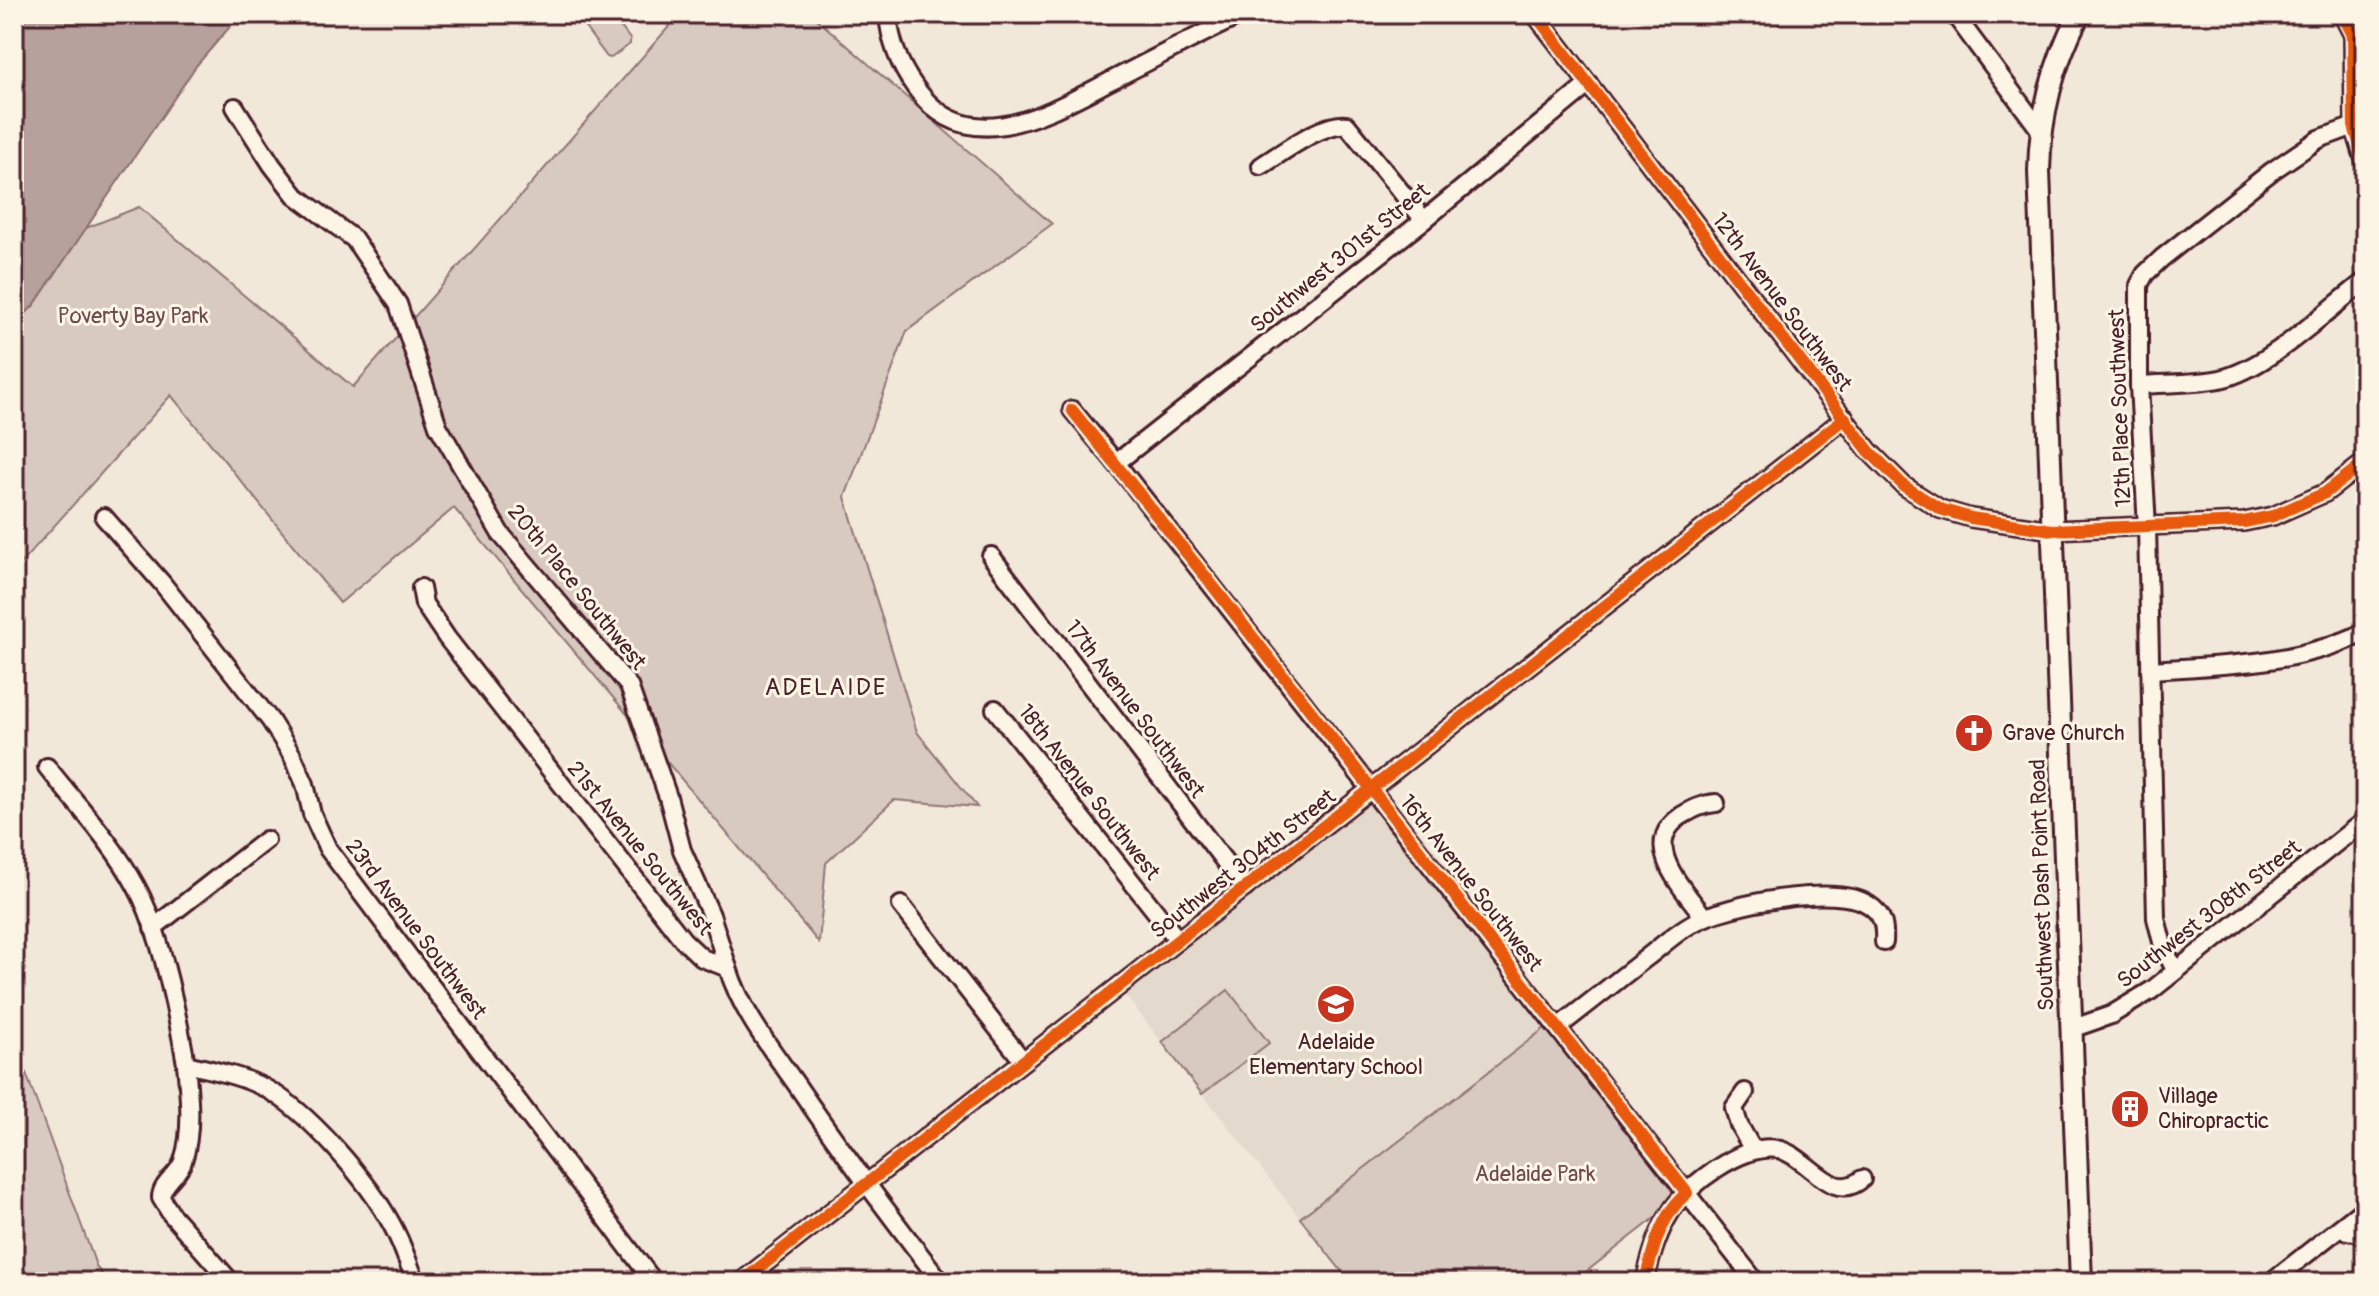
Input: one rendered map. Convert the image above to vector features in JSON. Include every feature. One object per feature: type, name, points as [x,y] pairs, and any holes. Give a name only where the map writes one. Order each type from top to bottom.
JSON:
[{"type":"main road","name":"Southwest Dash Point Road","points":[[2079,14],[2050,81],[2040,130],[2039,171],[2081,1282]]},
{"type":"street","points":[[888,14],[895,54],[923,98],[937,112],[956,122],[983,127],[1005,126],[1038,118],[1244,14]]},
{"type":"street","points":[[1522,14],[1562,51]]},
{"type":"street","name":"12th Avenue Southwest","points":[[1535,14],[1886,470],[1930,504],[1971,518],[2052,530],[2244,522],[2273,516],[2325,493],[2365,462]]},
{"type":"street","points":[[1954,14],[2040,130]]},
{"type":"street","points":[[2348,16],[2353,35],[2354,126],[2365,162]]},
{"type":"street","name":"Southwest 301st Street","points":[[1116,463],[1424,220],[1589,84]]},
{"type":"street","name":"20th Place Southwest","points":[[235,107],[295,195],[354,239],[398,304],[438,426],[500,533],[629,686],[668,797],[682,850],[711,915],[728,968]]},
{"type":"street","points":[[1261,166],[1325,128],[1338,123],[1347,125],[1424,220]]},
{"type":"street","name":"12th Place Southwest","points":[[2175,970],[2163,946],[2156,918],[2147,527],[2139,385],[2139,285],[2145,274],[2162,258],[2272,171],[2319,139],[2354,126]]},
{"type":"street","points":[[2139,385],[2220,379],[2243,372],[2265,359],[2365,281]]},
{"type":"street","name":"16th Avenue Southwest","points":[[1072,410],[1372,788],[1756,1282]]},
{"type":"street","name":"Southwest 304th Street","points":[[741,1282],[1845,418]]},
{"type":"street","name":"23rd Avenue Southwest","points":[[104,517],[162,583],[270,720],[292,755],[305,784],[312,814],[328,849],[654,1282]]},
{"type":"street","name":"17th Avenue Southwest","points":[[991,556],[1245,888]]},
{"type":"street","name":"21st Avenue Southwest","points":[[421,588],[424,604],[447,638],[683,940],[702,958],[728,968]]},
{"type":"street","points":[[2150,670],[2255,663],[2299,656],[2330,648],[2365,632]]},
{"type":"street","name":"18th Avenue Southwest","points":[[995,709],[1178,940]]},
{"type":"street","points":[[47,767],[129,875],[153,928],[186,1064],[189,1102],[186,1151],[178,1172],[163,1187],[161,1198],[171,1214],[231,1282]]},
{"type":"street","points":[[1704,917],[1662,850],[1663,836],[1676,820],[1699,806],[1716,803]]},
{"type":"street","name":"Southwest 308th Street","points":[[2071,1029],[2091,1024],[2130,1004],[2365,820]]},
{"type":"street","points":[[153,928],[266,840]]},
{"type":"street","points":[[1558,1027],[1680,932],[1724,909],[1804,897],[1844,897],[1864,902],[1874,909],[1885,926],[1884,942]]},
{"type":"street","points":[[901,905],[1023,1061]]},
{"type":"street","points":[[728,968],[749,1015],[865,1185],[941,1282]]},
{"type":"street","points":[[186,1064],[251,1082],[274,1093],[296,1111],[340,1154],[381,1206],[397,1234],[416,1282]]},
{"type":"street","points":[[1745,1092],[1734,1108],[1739,1125],[1753,1150]]},
{"type":"street","points":[[1645,1282],[1663,1225],[1671,1211],[1687,1193],[1718,1169],[1753,1150],[1774,1149],[1791,1154],[1835,1187],[1852,1186],[1862,1179]]},
{"type":"street","points":[[2271,1282],[2365,1208]]},
{"type":"street","points":[[2343,1226],[2348,1231],[2365,1234]]},
{"type":"shaded area","points":[[14,14],[241,14],[196,66],[34,305],[14,325]]},
{"type":"shaded area","name":"Adelaide Elementary School","points":[[1372,788],[1554,1021],[1300,1218],[1118,986]]},
{"type":"green space","points":[[575,14],[611,14],[630,39],[630,44],[611,58],[607,57]]},
{"type":"green space","name":"Poverty Bay Park","points":[[680,14],[811,14],[1052,224],[907,331],[845,497],[917,732],[977,807],[894,800],[826,863],[819,943],[454,508],[340,603],[171,395],[14,571],[14,325],[34,305],[86,228],[139,207],[353,387]]},
{"type":"green space","points":[[1228,990],[1269,1043],[1202,1094],[1162,1042]]},
{"type":"green space","name":"Adelaide Park","points":[[1554,1021],[1687,1193],[1573,1282],[1350,1282],[1300,1218]]},
{"type":"green space","points":[[14,1040],[97,1268],[109,1282],[14,1282]]},
{"type":"cycle path","points":[[1535,14],[1869,451],[1904,486],[1940,509],[1971,518],[2052,530],[2244,522],[2273,516],[2325,493],[2365,462]]},
{"type":"cycle path","points":[[2342,14],[2353,35],[2354,126],[2365,162]]},
{"type":"cycle path","points":[[1072,410],[1687,1193],[1664,1222],[1645,1282]]},
{"type":"cycle path","points":[[741,1282],[1845,418]]},
{"type":"place","name":"Grave Church","points":[[1974,733]]},
{"type":"place","name":"Adelaide Elementary School","points":[[1336,1004]]},
{"type":"place","name":"Village Chiropractic","points":[[2130,1109]]},
{"type":"district","name":"ADELAIDE","points":[[826,687]]}]
